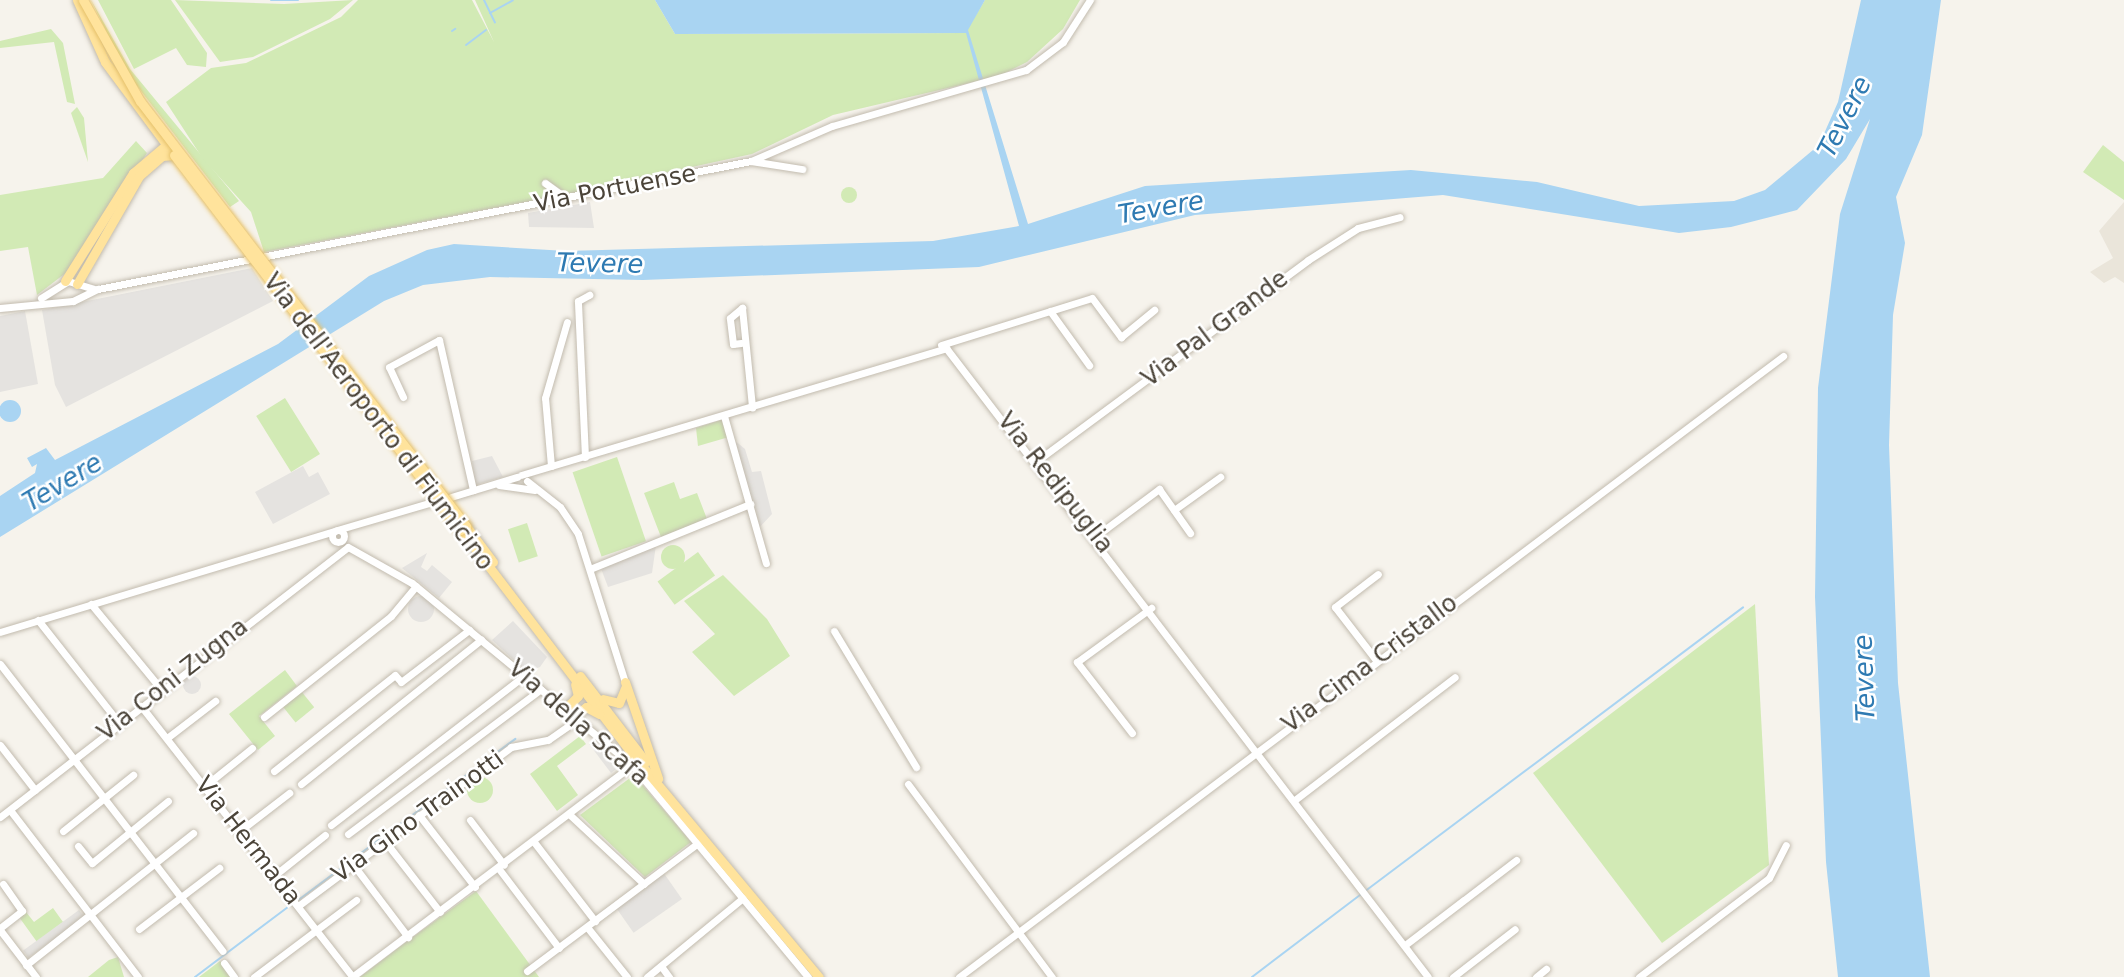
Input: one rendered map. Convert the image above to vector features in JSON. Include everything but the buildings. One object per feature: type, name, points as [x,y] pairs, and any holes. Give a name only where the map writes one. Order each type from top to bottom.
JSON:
[{"type":"main road","points":[[77,0],[105,62],[166,145],[178,155]]},
{"type":"main road","name":"Via dell'Aeroporto di Fiumicino","points":[[83,0],[113,64],[178,155],[698,831]]},
{"type":"main road","points":[[78,285],[139,176],[166,145]]},
{"type":"main road","points":[[62,284],[153,159],[178,155]]},
{"type":"main road","name":"Via dell'Aeroporto di Fiumicino","points":[[464,528],[610,725],[819,977]]},
{"type":"main road","points":[[565,709],[578,696],[568,670]]},
{"type":"main road","points":[[590,688],[615,704],[625,682]]},
{"type":"main road","points":[[625,682],[658,778]]},
{"type":"main road","points":[[576,718],[586,707],[610,725]]},
{"type":"street","name":"Via Portuense","points":[[62,299],[99,289],[751,161],[832,126],[991,83],[1050,55],[1090,0]]},
{"type":"street","points":[[751,161],[802,169]]},
{"type":"street","points":[[545,183],[567,199]]},
{"type":"street","name":"Via Pal Grande","points":[[1038,460],[1308,260],[1358,228],[1400,217]]},
{"type":"street","name":"Via Portuense","points":[[62,284],[99,289]]},
{"type":"street","points":[[0,308],[62,299],[62,284]]},
{"type":"street","points":[[37,301],[62,284]]},
{"type":"street","points":[[78,285],[79,296]]},
{"type":"street","points":[[585,457],[578,300],[589,295]]},
{"type":"street","points":[[451,496],[491,484],[522,481],[532,472],[724,416],[1092,298],[1121,337],[1154,310]]},
{"type":"street","points":[[742,308],[748,338],[741,343],[733,344],[730,318],[742,308]]},
{"type":"street","points":[[1050,311],[1088,365]]},
{"type":"street","points":[[551,466],[545,398],[567,322]]},
{"type":"street","points":[[403,397],[389,367],[439,340],[473,490]]},
{"type":"street","points":[[741,343],[752,407]]},
{"type":"street","name":"Via Redipuglia","points":[[941,345],[1038,460],[1428,977]]},
{"type":"street","name":"Via Cima Cristallo","points":[[959,977],[1376,660],[1783,356]]},
{"type":"street","points":[[724,416],[766,563]]},
{"type":"street","points":[[1174,510],[1220,477]]},
{"type":"street","points":[[522,481],[542,493],[568,515],[590,569],[625,682]]},
{"type":"street","points":[[1096,536],[1159,489],[1191,533]]},
{"type":"street","points":[[0,632],[432,502]]},
{"type":"street","points":[[590,569],[750,504]]},
{"type":"street","points":[[316,537],[334,541],[344,537],[354,526]]},
{"type":"street","points":[[335,530],[344,537],[348,547]]},
{"type":"street","points":[[335,530],[337,551]]},
{"type":"street","name":"Via Coni Zugna","points":[[0,817],[337,551],[348,547]]},
{"type":"street","name":"Via della Scafa","points":[[348,547],[385,563],[416,586],[632,765],[808,977]]},
{"type":"street","points":[[1376,660],[1335,607],[1378,574]]},
{"type":"street","points":[[264,717],[391,615],[416,586]]},
{"type":"street","points":[[91,604],[162,690]]},
{"type":"street","points":[[1132,733],[1077,662],[1150,608]]},
{"type":"street","points":[[38,620],[119,723]]},
{"type":"street","points":[[274,771],[395,675],[401,682],[469,630]]},
{"type":"street","points":[[834,631],[915,766]]},
{"type":"street","points":[[301,784],[481,640]]},
{"type":"street","points":[[0,664],[223,951]]},
{"type":"street","points":[[331,825],[524,676]]},
{"type":"street","points":[[1296,799],[1455,677]]},
{"type":"street","points":[[348,834],[541,690]]},
{"type":"street","points":[[167,738],[215,701]]},
{"type":"street","name":"Via Hermada","points":[[141,706],[206,785],[353,977]]},
{"type":"street","name":"Via Gino Trainotti","points":[[296,903],[511,747],[548,740],[576,718]]},
{"type":"street","points":[[0,745],[35,790]]},
{"type":"street","points":[[206,785],[253,748]]},
{"type":"street","points":[[353,977],[570,815],[632,765]]},
{"type":"street","points":[[63,831],[133,775]]},
{"type":"street","points":[[908,784],[1021,930],[1052,977]]},
{"type":"street","points":[[241,830],[289,793]]},
{"type":"street","points":[[78,846],[92,863],[168,801]]},
{"type":"street","points":[[10,810],[138,977]]},
{"type":"street","points":[[419,815],[475,887]]},
{"type":"street","points":[[570,815],[644,884]]},
{"type":"street","points":[[470,820],[558,948]]},
{"type":"street","points":[[26,965],[92,916],[192,833]]},
{"type":"street","points":[[275,875],[325,835]]},
{"type":"street","points":[[384,840],[440,912]]},
{"type":"street","points":[[534,842],[595,921]]},
{"type":"street","points":[[527,971],[698,843]]},
{"type":"street","points":[[1639,977],[1769,878],[1786,845]]},
{"type":"street","points":[[1405,945],[1516,860]]},
{"type":"street","points":[[352,863],[408,937]]},
{"type":"street","points":[[139,929],[219,868]]},
{"type":"street","points":[[3,884],[22,911],[0,929],[36,977]]},
{"type":"street","points":[[647,977],[743,898]]},
{"type":"street","points":[[254,977],[356,901]]},
{"type":"street","points":[[587,927],[627,977]]},
{"type":"street","points":[[1452,977],[1515,929]]},
{"type":"street","points":[[224,963],[234,977]]},
{"type":"street","points":[[661,966],[669,977]]},
{"type":"street","points":[[1536,977],[1546,970]]},
{"type":"shaded area","points":[[590,202],[594,228],[529,227],[528,213]]},
{"type":"shaded area","points":[[2124,202],[2124,283],[2115,277],[2104,283],[2090,272],[2113,258],[2099,231]]},
{"type":"shaded area","points":[[252,268],[273,301],[66,407],[55,385],[42,310]]},
{"type":"shaded area","points":[[25,311],[38,384],[0,392],[0,316]]},
{"type":"shaded area","points":[[734,440],[745,449],[752,472],[761,471],[772,514],[759,528]]},
{"type":"shaded area","points":[[492,456],[503,477],[475,485],[472,461]]},
{"type":"shaded area","points":[[303,466],[309,477],[318,472],[330,494],[273,524],[255,492]]},
{"type":"shaded area","points":[[656,545],[652,573],[608,587],[600,566]]},
{"type":"shaded area","points":[[427,553],[421,567],[427,571],[432,565],[452,582],[439,598],[402,568]]},
{"type":"shaded area","points":[[421,596],[430,600],[434,609],[430,618],[421,622],[412,618],[408,609],[412,600]]},
{"type":"shaded area","points":[[513,621],[547,657],[540,667],[527,672],[492,640]]},
{"type":"shaded area","points":[[188,676],[196,676],[201,685],[199,692],[188,694],[183,689],[183,681]]},
{"type":"shaded area","points":[[594,741],[620,766],[611,773],[589,744]]},
{"type":"shaded area","points":[[663,872],[682,899],[634,933],[615,906]]},
{"type":"shaded area","points":[[79,910],[84,917],[28,958],[23,951]]},
{"type":"green space","points":[[91,0],[130,69],[239,201],[230,207],[125,70]]},
{"type":"green space","points":[[98,0],[171,0],[207,53],[206,67],[187,65],[176,48],[134,69]]},
{"type":"green space","points":[[175,0],[284,4],[353,0],[330,19],[253,57],[220,62]]},
{"type":"green space","points":[[358,0],[472,0],[494,42],[475,0],[655,0],[675,34],[965,33],[985,0],[1080,0],[1063,29],[1027,62],[999,76],[833,115],[752,154],[567,194],[547,180],[542,185],[556,196],[264,252],[251,212],[203,159],[166,102],[211,68],[246,63],[341,17]]},
{"type":"green space","points":[[51,29],[63,43],[75,104],[67,102],[54,42],[0,48],[0,41]]},
{"type":"green space","points":[[77,107],[84,118],[88,162],[71,113]]},
{"type":"green space","points":[[136,141],[147,153],[67,272],[37,295],[28,247],[0,251],[0,195],[103,178]]},
{"type":"green space","points":[[2103,145],[2124,162],[2124,200],[2083,172]]},
{"type":"green space","points":[[846,187],[852,187],[857,195],[855,201],[846,203],[841,198],[841,192]]},
{"type":"green space","points":[[285,398],[320,454],[291,472],[256,416]]},
{"type":"green space","points":[[724,419],[729,437],[698,446],[696,428]]},
{"type":"green space","points":[[617,457],[646,541],[602,556],[573,472]]},
{"type":"green space","points":[[674,482],[680,499],[697,493],[707,519],[661,537],[644,493]]},
{"type":"green space","points":[[527,523],[538,556],[519,562],[508,529]]},
{"type":"green space","points":[[673,545],[682,548],[685,557],[682,566],[673,569],[664,566],[661,557],[664,548]]},
{"type":"green space","points":[[698,552],[715,575],[675,605],[658,581]]},
{"type":"green space","points":[[723,575],[767,619],[790,656],[734,696],[692,652],[715,634],[684,601]]},
{"type":"green space","points":[[1755,604],[1769,865],[1662,943],[1533,773]]},
{"type":"green space","points":[[285,670],[297,686],[259,716],[275,736],[258,750],[229,714]]},
{"type":"green space","points":[[301,691],[314,707],[296,722],[282,706]]},
{"type":"green space","points":[[580,736],[586,744],[557,766],[578,795],[557,811],[530,774]]},
{"type":"green space","points":[[634,775],[691,842],[645,877],[580,815]]},
{"type":"green space","points":[[480,777],[489,781],[493,790],[489,799],[480,803],[471,799],[467,790],[471,781]]},
{"type":"green space","points":[[476,891],[539,977],[360,977],[398,948]]},
{"type":"green space","points":[[53,908],[63,922],[37,942],[19,917],[26,912],[34,922]]},
{"type":"green space","points":[[118,957],[124,977],[88,977],[109,960]]},
{"type":"green space","points":[[220,961],[232,977],[199,977]]},
{"type":"water","name":"Tevere","points":[[655,0],[985,0],[968,30],[1028,224],[1145,186],[1411,170],[1537,182],[1639,206],[1734,201],[1765,190],[1819,145],[1838,102],[1861,0],[1941,0],[1922,135],[1896,197],[1905,243],[1893,315],[1889,445],[1898,683],[1930,977],[1838,977],[1826,862],[1815,597],[1818,388],[1840,214],[1870,119],[1846,159],[1797,210],[1731,227],[1679,233],[1443,195],[1195,215],[979,267],[643,280],[490,277],[423,285],[384,301],[0,537],[0,496],[35,473],[37,464],[32,467],[27,458],[46,448],[55,460],[278,344],[369,276],[427,250],[454,244],[566,251],[933,241],[1019,226],[966,33],[675,34]]},
{"type":"water","points":[[10,400],[18,403],[21,411],[18,419],[10,422],[2,419],[-1,411],[2,403]]},
{"type":"waterway","points":[[271,0],[298,0]]},
{"type":"waterway","points":[[484,0],[495,23]]},
{"type":"waterway","points":[[490,13],[513,0]]},
{"type":"waterway","points":[[466,45],[486,30]]},
{"type":"waterway","points":[[1364,892],[1743,607]]},
{"type":"waterway","points":[[353,859],[515,739]]},
{"type":"waterway","points":[[297,901],[348,863]]},
{"type":"waterway","points":[[1252,977],[1360,895]]},
{"type":"waterway","points":[[195,977],[292,904]]}]
